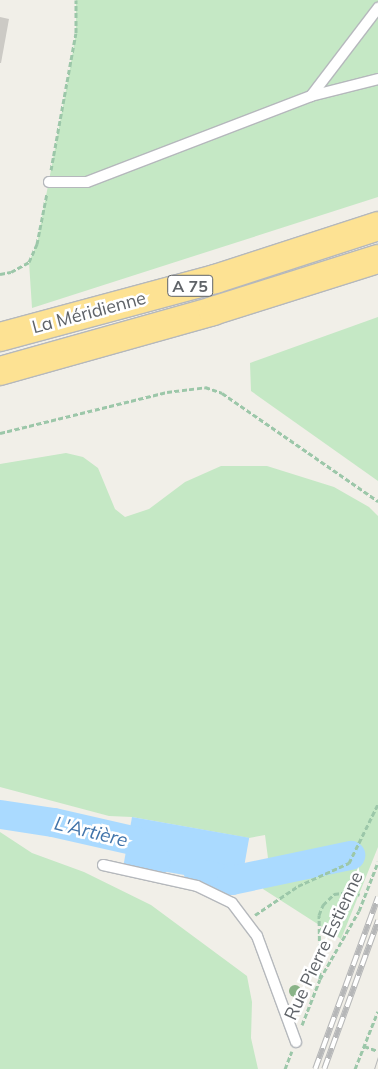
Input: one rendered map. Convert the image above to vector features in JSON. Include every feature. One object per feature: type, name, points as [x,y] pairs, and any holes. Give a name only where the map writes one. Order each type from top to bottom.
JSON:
[{"type":"highway","name":"La Méridienne","points":[[0,337],[215,279],[378,226]]},
{"type":"highway","name":"La Méridienne","points":[[0,370],[213,311],[378,259]]},
{"type":"lane","points":[[311,96],[378,8]]},
{"type":"lane","points":[[49,182],[87,182],[311,96],[378,78]]},
{"type":"lane","points":[[103,864],[217,893],[232,903],[248,920],[257,936],[296,1042]]},
{"type":"path","points":[[0,274],[11,272],[29,262],[37,244],[76,33],[76,0]]},
{"type":"path","points":[[0,434],[167,392],[205,387],[222,393],[378,501]]},
{"type":"path","points":[[248,920],[298,886],[349,863],[378,804]]},
{"type":"path","name":"Rue Pierre Estienne","points":[[285,1069],[320,979],[359,910],[378,862]]},
{"type":"path","points":[[320,979],[319,915],[323,905],[334,894],[351,892],[360,896]]},
{"type":"path","points":[[355,1069],[378,1011]]},
{"type":"path","points":[[364,1046],[378,1051]]},
{"type":"green space","points":[[76,0],[378,0],[378,197],[32,308],[29,262],[37,244],[69,74],[76,33]]},
{"type":"green space","points":[[378,317],[378,481],[251,391],[250,363]]},
{"type":"green space","points":[[66,453],[83,457],[98,468],[115,509],[125,517],[149,509],[185,482],[221,466],[267,466],[334,487],[369,507],[378,516],[378,847],[341,939],[263,889],[269,866],[265,835],[249,838],[132,817],[109,816],[0,787],[0,464]]},
{"type":"green space","points":[[0,832],[32,853],[84,872],[151,905],[247,976],[252,1002],[251,1038],[258,1069],[0,1069]]},
{"type":"water","points":[[132,817],[249,838],[241,885],[124,864]]},
{"type":"building","points":[[0,17],[9,19],[1,63],[0,63]]},
{"type":"waterway","name":"L'Artière","points":[[0,814],[53,822],[136,841],[156,861]]},
{"type":"waterway","name":"L'Artière","points":[[198,873],[231,880],[350,855]]},
{"type":"tram line","points":[[374,1069],[378,1057]]},
{"type":"railway","points":[[315,1069],[378,897]]},
{"type":"railway","points":[[324,1069],[378,921]]}]
